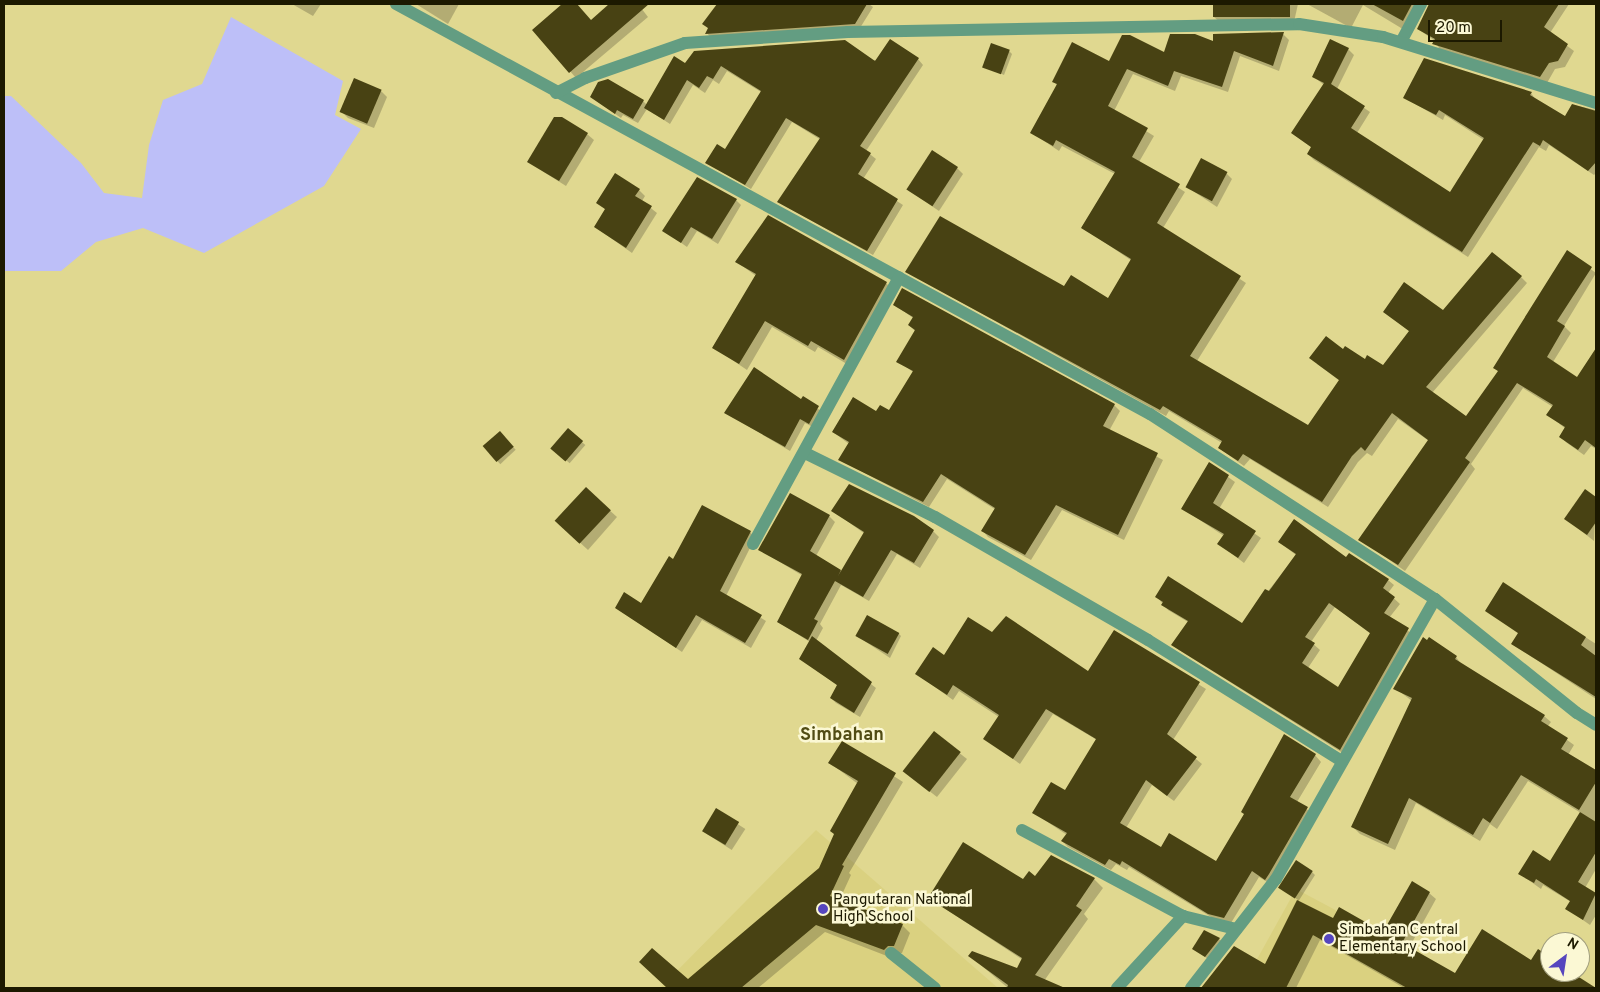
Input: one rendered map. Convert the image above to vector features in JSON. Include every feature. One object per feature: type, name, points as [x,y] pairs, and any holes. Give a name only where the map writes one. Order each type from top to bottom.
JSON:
[{"type":"street","points":[[396,4],[556,93],[1150,414],[1435,599],[1596,725]]},
{"type":"street","points":[[1400,42],[1421,4]]},
{"type":"street","points":[[556,93],[585,78],[685,43],[848,32],[1299,24],[1400,42],[1596,103]]},
{"type":"street","points":[[753,544],[805,453],[899,277]]},
{"type":"street","points":[[805,453],[961,532],[1148,640],[1342,761]]},
{"type":"street","points":[[1191,988],[1276,879],[1435,599]]},
{"type":"street","points":[[1022,830],[1182,916],[1236,929]]},
{"type":"street","points":[[1117,988],[1182,916]]},
{"type":"street","points":[[892,953],[935,988]]},
{"type":"shaded area","points":[[231,17],[343,81],[335,115],[361,129],[324,186],[204,253],[143,228],[96,242],[61,271],[4,271],[4,96],[11,96],[81,163],[104,193],[142,198],[149,145],[163,100],[202,84]]},
{"type":"shaded area","name":"Pangutaran National High School","points":[[816,830],[998,988],[660,988]]},
{"type":"shaded area","name":"Simbahan Central Elementary School","points":[[1296,889],[1482,988],[1241,988]]},
{"type":"building","points":[[562,4],[577,4],[591,20],[609,4],[649,4],[569,73],[532,30]]},
{"type":"building","points":[[717,4],[867,4],[855,24],[705,34],[708,28],[702,24]]},
{"type":"building","points":[[1213,4],[1290,4],[1290,17],[1213,17]]},
{"type":"building","points":[[1372,4],[1412,4],[1403,21]]},
{"type":"building","points":[[1429,4],[1559,4],[1544,27],[1568,44],[1558,61],[1549,63],[1540,77],[1432,44],[1435,39],[1417,29]]},
{"type":"building","points":[[1284,32],[1273,66],[1234,51],[1222,87],[1174,71],[1168,86],[1127,69],[1108,106],[1148,128],[1132,157],[1180,184],[1157,223],[1241,276],[1190,356],[1308,425],[1339,380],[1309,358],[1326,336],[1343,349],[1345,346],[1365,359],[1367,355],[1383,365],[1409,331],[1383,312],[1404,282],[1443,310],[1492,252],[1522,276],[1426,387],[1466,416],[1498,371],[1493,368],[1567,250],[1592,267],[1557,321],[1565,326],[1547,357],[1577,377],[1596,348],[1596,448],[1585,440],[1578,450],[1559,437],[1565,427],[1546,415],[1553,405],[1517,383],[1465,458],[1470,462],[1398,565],[1358,540],[1428,440],[1392,413],[1365,451],[1361,447],[1352,456],[1322,502],[1243,454],[1238,461],[1218,448],[1222,441],[1163,406],[1160,410],[905,272],[940,216],[1064,286],[1071,275],[1108,298],[1131,259],[1081,228],[1115,172],[1056,140],[1053,146],[1030,133],[1057,84],[1052,82],[1072,42],[1109,61],[1122,35],[1130,35],[1164,52],[1170,34],[1195,34],[1213,41],[1213,34]]},
{"type":"building","points":[[890,39],[919,58],[860,146],[871,153],[858,174],[898,199],[867,251],[777,202],[820,138],[786,118],[745,185],[705,163],[717,144],[725,149],[761,91],[721,66],[713,79],[707,76],[699,88],[687,80],[664,120],[644,108],[674,56],[685,63],[694,51],[845,40],[875,61]]},
{"type":"building","points":[[1330,39],[1349,48],[1331,84],[1365,106],[1351,128],[1450,192],[1484,138],[1439,110],[1436,115],[1403,98],[1424,58],[1532,92],[1530,95],[1565,116],[1572,104],[1596,111],[1596,162],[1588,171],[1543,140],[1540,146],[1533,142],[1462,252],[1307,154],[1311,147],[1291,133],[1324,83],[1312,77]]},
{"type":"building","points":[[991,43],[1010,50],[1001,74],[982,67]]},
{"type":"building","points":[[354,78],[382,90],[367,124],[340,112]]},
{"type":"building","points":[[608,79],[644,100],[633,119],[617,110],[615,114],[590,97],[598,82]]},
{"type":"building","points":[[554,117],[562,117],[588,133],[559,181],[527,162]]},
{"type":"building","points":[[932,150],[958,167],[932,206],[906,189]]},
{"type":"building","points":[[1201,158],[1227,172],[1212,201],[1186,187]]},
{"type":"building","points":[[615,173],[640,189],[635,196],[652,206],[626,248],[594,227],[605,209],[596,203]]},
{"type":"building","points":[[697,177],[737,199],[712,239],[691,227],[681,243],[662,231]]},
{"type":"building","points":[[768,215],[887,282],[844,360],[811,341],[808,346],[765,321],[739,364],[712,348],[756,274],[735,262]]},
{"type":"building","points":[[902,288],[1115,404],[1103,426],[1158,453],[1118,535],[1056,505],[1025,555],[981,531],[995,508],[941,474],[923,502],[838,460],[849,442],[832,432],[853,397],[876,411],[880,405],[889,410],[913,371],[896,362],[915,330],[908,325],[913,317],[893,305]]},
{"type":"building","points":[[754,367],[801,399],[803,396],[819,406],[809,424],[800,419],[785,447],[724,413]]},
{"type":"building","points":[[568,428],[583,441],[565,461],[550,448]]},
{"type":"building","points":[[500,431],[514,447],[496,462],[483,446]]},
{"type":"building","points":[[1209,462],[1229,475],[1213,503],[1256,531],[1238,558],[1217,544],[1224,534],[1181,509]]},
{"type":"building","points":[[849,484],[914,516],[934,530],[914,563],[891,550],[863,597],[835,581],[814,619],[818,621],[808,640],[777,622],[802,574],[758,550],[790,493],[830,515],[810,551],[841,570],[838,576],[864,532],[831,511]]},
{"type":"building","points":[[586,487],[611,510],[579,544],[555,521]]},
{"type":"building","points":[[1585,489],[1596,497],[1596,522],[1587,535],[1564,519]]},
{"type":"building","points":[[702,505],[751,531],[720,591],[762,615],[745,643],[696,615],[676,648],[615,608],[624,592],[641,603],[669,556],[673,559]]},
{"type":"building","points":[[1294,519],[1346,557],[1349,553],[1389,579],[1383,588],[1395,597],[1384,613],[1409,628],[1340,750],[1171,645],[1188,621],[1161,605],[1163,602],[1155,597],[1168,576],[1242,623],[1265,589],[1269,591],[1296,554],[1278,542]],"holes":[[[1329,603],[1370,633],[1338,687],[1302,663],[1315,643],[1305,637]]]},
{"type":"building","points":[[1503,582],[1586,637],[1581,645],[1596,656],[1596,697],[1511,644],[1518,633],[1485,611]]},
{"type":"building","points":[[867,615],[899,633],[888,654],[855,636]]},
{"type":"building","points":[[1006,616],[1088,671],[1114,630],[1200,682],[1167,734],[1197,757],[1167,796],[1146,780],[1120,823],[1161,847],[1169,833],[1216,861],[1244,814],[1241,812],[1284,734],[1316,754],[1290,797],[1308,807],[1265,880],[1252,871],[1224,918],[1208,914],[1122,861],[1120,865],[1109,859],[1105,865],[1061,841],[1067,833],[1032,813],[1051,782],[1065,790],[1096,739],[1046,709],[1013,759],[983,739],[999,715],[953,685],[947,695],[915,674],[933,647],[944,655],[968,617],[992,632]]},
{"type":"building","points":[[812,636],[872,682],[854,713],[830,698],[837,685],[799,659]]},
{"type":"building","points":[[1423,637],[1427,640],[1429,637],[1457,656],[1455,659],[1545,715],[1541,721],[1568,738],[1561,749],[1596,770],[1596,782],[1579,810],[1521,775],[1490,823],[1483,818],[1473,835],[1409,798],[1388,844],[1351,827],[1412,698],[1393,689]]},
{"type":"building","points":[[934,731],[961,752],[929,792],[903,771]]},
{"type":"building","points":[[842,741],[896,773],[842,865],[844,866],[830,896],[903,924],[894,946],[888,946],[884,950],[816,925],[741,988],[667,988],[639,962],[652,948],[688,979],[819,868],[834,834],[830,831],[858,781],[828,763]]},
{"type":"building","points":[[716,808],[739,822],[725,845],[702,831]]},
{"type":"building","points":[[1580,812],[1596,822],[1596,852],[1578,882],[1596,893],[1583,920],[1565,909],[1570,901],[1536,879],[1534,883],[1518,874],[1533,850],[1550,861]]},
{"type":"building","points":[[963,842],[1023,879],[1029,871],[1035,876],[1051,855],[1095,878],[1076,906],[1082,910],[1035,975],[1065,988],[1007,988],[1008,985],[968,956],[972,951],[1017,968],[1022,958],[928,898]]},
{"type":"building","points":[[1296,860],[1313,871],[1295,899],[1278,888]]},
{"type":"building","points":[[1412,881],[1430,892],[1402,943],[1455,973],[1482,929],[1531,960],[1538,949],[1540,950],[1540,982],[1587,982],[1596,988],[1407,988],[1313,935],[1286,988],[1201,988],[1234,946],[1265,964],[1297,900],[1333,918],[1339,907],[1383,932]]},
{"type":"building","points":[[1204,930],[1220,938],[1205,957],[1192,949]]},
{"type":"place","name":"Pangutaran National High School","points":[[823,909]]},
{"type":"place","name":"Simbahan Central Elementary School","points":[[1329,939]]},
{"type":"district","name":"Simbahan","points":[[842,736]]}]
